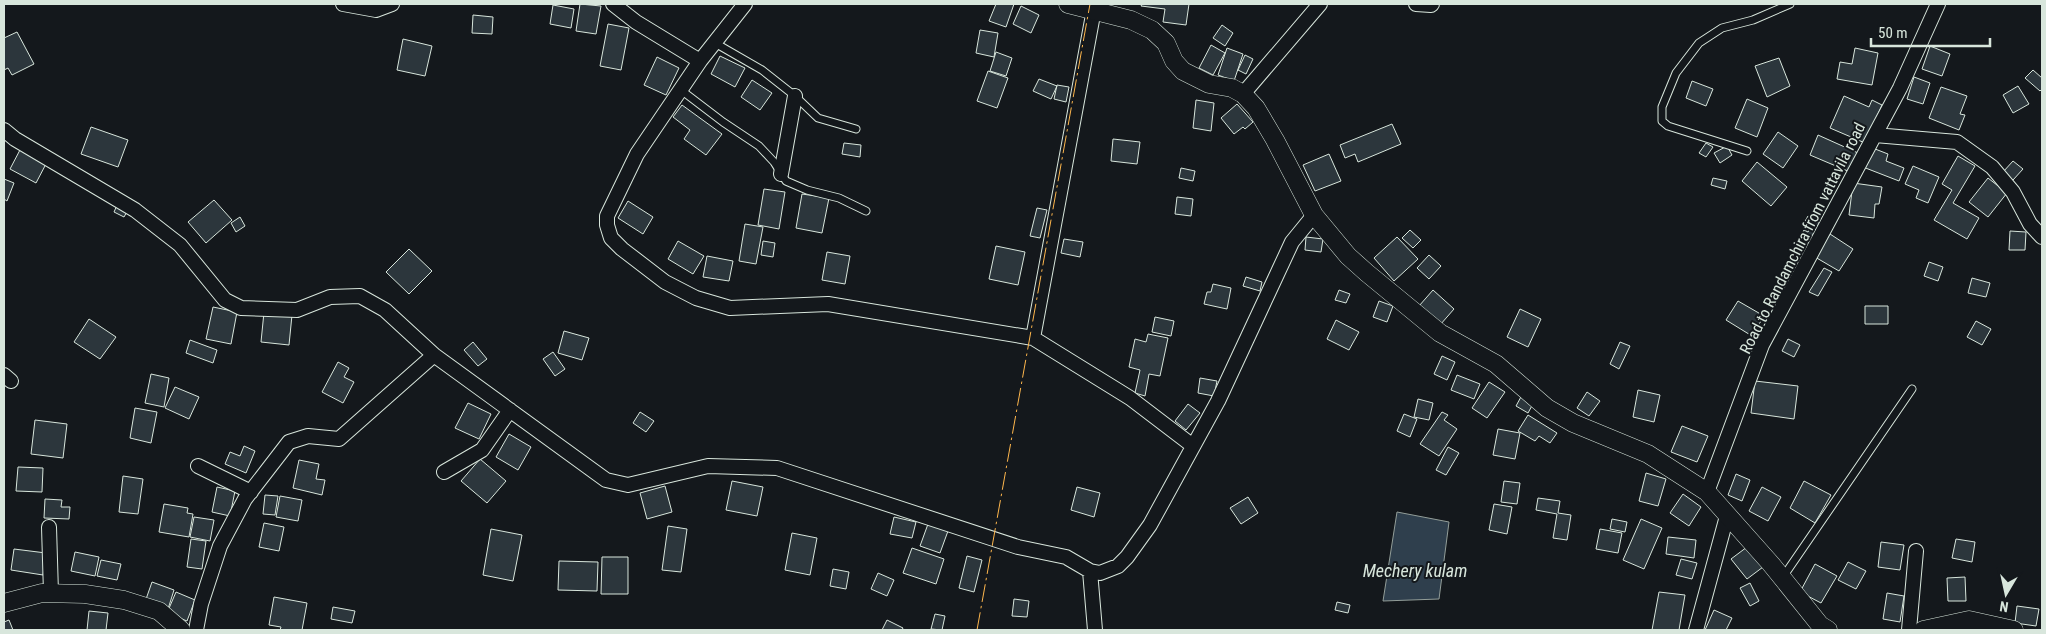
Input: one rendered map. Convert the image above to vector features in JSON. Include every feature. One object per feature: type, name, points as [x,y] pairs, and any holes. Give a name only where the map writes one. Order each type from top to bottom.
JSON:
[{"type":"street","points":[[343,4],[376,10],[392,4]]},
{"type":"street","points":[[613,4],[636,22],[700,61]]},
{"type":"street","points":[[745,4],[700,61],[637,154],[607,216],[607,226],[611,238],[665,282],[696,298],[730,308],[828,304],[1033,338],[1130,398],[1193,446]]},
{"type":"street","points":[[1068,4],[1094,7],[1131,20],[1152,30],[1166,43],[1174,61],[1183,71],[1208,84],[1232,88],[1243,94],[1256,108],[1275,140],[1314,215],[1348,256],[1440,333],[1496,364],[1547,408],[1573,423],[1648,454],[1707,492],[1820,625],[1828,630]]},
{"type":"street","points":[[1243,94],[1320,4]]},
{"type":"street","points":[[1416,4],[1431,6],[1432,4]]},
{"type":"street","name":"Road to Randamchira from vattavila road","points":[[1707,492],[1762,345],[1900,88],[1938,4]]},
{"type":"street","points":[[1033,338],[1094,7]]},
{"type":"street","points":[[782,174],[795,96]]},
{"type":"street","points":[[4,130],[15,139],[135,210],[180,245],[225,300],[241,308],[297,310],[330,297],[360,296],[385,310],[434,356],[606,480],[628,485],[708,466],[777,468],[1018,547],[1066,557],[1090,571],[1100,572],[1118,566],[1127,558],[1150,525],[1218,401],[1292,242],[1314,215]]},
{"type":"street","points":[[1875,134],[1957,142],[1992,167],[2013,192],[2030,224],[2042,237]]},
{"type":"street","points":[[196,630],[201,604],[220,546],[245,499],[289,442],[308,436],[339,439],[434,356]]},
{"type":"street","points":[[444,472],[482,450],[510,410]]},
{"type":"street","points":[[198,466],[251,492]]},
{"type":"street","points":[[1696,630],[1727,516]]},
{"type":"street","points":[[49,527],[51,593]]},
{"type":"street","points":[[1909,630],[1916,551]]},
{"type":"street","points":[[1090,571],[1095,630]]},
{"type":"street","points":[[4,603],[42,593],[85,594],[124,600],[159,610],[181,630]]},
{"type":"street","points":[[1923,630],[1969,620],[2014,630]]},
{"type":"lane","points":[[1748,151],[1668,126],[1662,121],[1662,107],[1676,73],[1699,43],[1722,28],[1753,20],[1790,4]]},
{"type":"lane","points":[[715,43],[762,70],[795,96],[818,118],[856,129]]},
{"type":"lane","points":[[681,90],[759,146],[774,162],[786,181],[807,190],[839,198],[866,211]]},
{"type":"lane","points":[[1782,579],[1912,389]]},
{"type":"water","name":"Mechery kulam","points":[[1397,512],[1449,522],[1439,599],[1383,601]]},
{"type":"building","points":[[580,4],[601,6],[596,34],[576,31]]},
{"type":"building","points":[[996,4],[1014,4],[1006,27],[989,21]]},
{"type":"building","points":[[1142,4],[1189,4],[1186,25],[1163,22],[1165,9],[1141,6]]},
{"type":"building","points":[[553,5],[574,9],[571,28],[550,24]]},
{"type":"building","points":[[1021,6],[1039,15],[1031,33],[1013,24]]},
{"type":"building","points":[[473,15],[493,17],[492,34],[472,33]]},
{"type":"building","points":[[608,24],[629,28],[621,70],[600,66]]},
{"type":"building","points":[[1222,25],[1233,33],[1225,46],[1213,38]]},
{"type":"building","points":[[980,30],[998,33],[994,57],[976,53]]},
{"type":"building","points":[[17,32],[34,64],[12,75],[8,68],[4,70],[4,38]]},
{"type":"building","points":[[403,39],[432,46],[425,76],[397,70]]},
{"type":"building","points":[[1211,45],[1225,53],[1213,75],[1199,68]]},
{"type":"building","points":[[1930,46],[1950,54],[1942,76],[1922,69]]},
{"type":"building","points":[[1227,48],[1243,54],[1234,81],[1218,75]]},
{"type":"building","points":[[1855,48],[1878,53],[1872,85],[1837,79],[1840,62],[1852,64]]},
{"type":"building","points":[[996,52],[1012,58],[1006,76],[990,71]]},
{"type":"building","points":[[1245,55],[1253,59],[1246,74],[1238,70]]},
{"type":"building","points":[[720,56],[745,68],[735,87],[711,74]]},
{"type":"building","points":[[657,57],[679,68],[666,95],[644,85]]},
{"type":"building","points":[[1779,58],[1790,86],[1767,97],[1755,66]]},
{"type":"building","points":[[2033,70],[2042,78],[2042,89],[2040,91],[2025,78]]},
{"type":"building","points":[[988,71],[1008,78],[997,108],[977,101]]},
{"type":"building","points":[[1914,77],[1930,83],[1923,104],[1907,99]]},
{"type":"building","points":[[1039,79],[1057,86],[1051,99],[1033,91]]},
{"type":"building","points":[[752,80],[772,93],[760,110],[741,97]]},
{"type":"building","points":[[1692,81],[1713,89],[1706,106],[1686,98]]},
{"type":"building","points":[[1057,85],[1069,87],[1066,102],[1054,99]]},
{"type":"building","points":[[2018,86],[2029,104],[2013,113],[2003,95]]},
{"type":"building","points":[[1941,87],[1967,96],[1960,114],[1965,115],[1959,130],[1929,118]]},
{"type":"building","points":[[1844,96],[1869,107],[1872,100],[1882,105],[1865,143],[1830,128]]},
{"type":"building","points":[[1747,99],[1768,108],[1757,137],[1735,128]]},
{"type":"building","points":[[1196,100],[1214,103],[1211,131],[1193,128]]},
{"type":"building","points":[[1237,104],[1253,122],[1245,129],[1243,127],[1234,134],[1221,118]]},
{"type":"building","points":[[682,105],[722,134],[706,155],[684,139],[690,130],[673,117]]},
{"type":"building","points":[[1392,124],[1401,144],[1358,162],[1355,154],[1345,158],[1340,145]]},
{"type":"building","points":[[91,127],[128,140],[118,167],[81,154]]},
{"type":"building","points":[[1778,132],[1798,146],[1783,168],[1763,154]]},
{"type":"building","points":[[1818,135],[1858,153],[1850,172],[1810,155]]},
{"type":"building","points":[[1113,139],[1140,142],[1137,164],[1111,161]]},
{"type":"building","points":[[844,143],[861,145],[860,157],[842,154]]},
{"type":"building","points":[[1706,143],[1713,147],[1706,157],[1699,153]]},
{"type":"building","points":[[1727,146],[1732,155],[1720,163],[1714,153]]},
{"type":"building","points":[[1870,147],[1888,154],[1886,161],[1904,168],[1899,181],[1863,167]]},
{"type":"building","points":[[21,148],[47,162],[36,183],[10,169]]},
{"type":"building","points":[[1329,154],[1341,181],[1315,191],[1303,165]]},
{"type":"building","points":[[1958,156],[1975,166],[1953,203],[1979,218],[1967,239],[1934,220],[1952,190],[1942,184]]},
{"type":"building","points":[[2013,161],[2023,169],[2013,180],[2003,172]]},
{"type":"building","points":[[1757,162],[1787,187],[1771,206],[1742,181]]},
{"type":"building","points":[[1913,166],[1939,177],[1928,203],[1916,198],[1919,190],[1905,184]]},
{"type":"building","points":[[1181,168],[1195,171],[1193,181],[1179,178]]},
{"type":"building","points":[[1713,178],[1727,181],[1725,189],[1711,185]]},
{"type":"building","points":[[1988,178],[2007,193],[1988,217],[1969,202]]},
{"type":"building","points":[[4,179],[14,183],[7,201],[4,199]]},
{"type":"building","points":[[1853,183],[1882,187],[1879,204],[1875,204],[1874,218],[1849,215]]},
{"type":"building","points":[[764,189],[785,192],[779,229],[758,225]]},
{"type":"building","points":[[802,194],[829,198],[822,233],[796,228]]},
{"type":"building","points":[[1177,197],[1193,199],[1191,216],[1175,214]]},
{"type":"building","points":[[214,200],[232,220],[206,243],[188,222]]},
{"type":"building","points":[[628,201],[653,217],[643,234],[618,218]]},
{"type":"building","points":[[118,203],[129,208],[124,217],[114,212]]},
{"type":"building","points":[[1037,208],[1047,210],[1040,238],[1030,236]]},
{"type":"building","points":[[1808,216],[1822,225],[1814,239],[1803,232],[1804,230],[1808,232],[1811,227],[1804,223]]},
{"type":"building","points":[[240,217],[245,226],[236,232],[231,223]]},
{"type":"building","points":[[745,224],[763,227],[756,264],[739,261]]},
{"type":"building","points":[[1410,230],[1421,240],[1413,248],[1402,238]]},
{"type":"building","points":[[2010,231],[2026,232],[2025,250],[2009,250]]},
{"type":"building","points":[[1830,234],[1853,249],[1839,271],[1815,257]]},
{"type":"building","points":[[1306,237],[1323,239],[1321,252],[1305,250]]},
{"type":"building","points":[[1397,237],[1418,259],[1394,281],[1374,258]]},
{"type":"building","points":[[1064,239],[1083,242],[1080,257],[1061,253]]},
{"type":"building","points":[[678,241],[704,256],[693,274],[668,259]]},
{"type":"building","points":[[763,241],[775,243],[773,257],[761,255]]},
{"type":"building","points":[[996,246],[1025,252],[1018,285],[989,279]]},
{"type":"building","points":[[409,249],[432,271],[409,294],[386,272]]},
{"type":"building","points":[[827,252],[850,256],[845,284],[822,280]]},
{"type":"building","points":[[1429,255],[1441,266],[1429,279],[1417,268]]},
{"type":"building","points":[[707,256],[733,261],[729,281],[703,277]]},
{"type":"building","points":[[1929,262],[1943,267],[1938,281],[1924,276]]},
{"type":"building","points":[[1824,268],[1832,272],[1818,296],[1809,292]]},
{"type":"building","points":[[1246,277],[1262,282],[1260,291],[1243,286]]},
{"type":"building","points":[[1972,278],[1990,283],[1986,297],[1968,293]]},
{"type":"building","points":[[1213,284],[1231,288],[1227,309],[1204,304],[1207,292],[1211,292]]},
{"type":"building","points":[[1339,290],[1350,294],[1346,303],[1335,300]]},
{"type":"building","points":[[1433,290],[1454,309],[1440,325],[1419,306]]},
{"type":"building","points":[[1379,301],[1393,306],[1387,322],[1373,317]]},
{"type":"building","points":[[1738,301],[1764,316],[1752,336],[1726,320]]},
{"type":"building","points":[[1865,306],[1888,306],[1888,324],[1865,324]]},
{"type":"building","points":[[213,307],[237,312],[231,344],[206,339]]},
{"type":"building","points":[[1520,309],[1541,319],[1528,347],[1507,337]]},
{"type":"building","points":[[264,312],[292,315],[289,345],[261,342]]},
{"type":"building","points":[[1155,317],[1174,321],[1171,336],[1152,332]]},
{"type":"building","points":[[89,319],[116,337],[100,359],[74,342]]},
{"type":"building","points":[[1336,320],[1359,332],[1349,350],[1327,339]]},
{"type":"building","points":[[1976,321],[1991,329],[1982,345],[1967,337]]},
{"type":"building","points":[[564,331],[589,338],[582,360],[558,353]]},
{"type":"building","points":[[1148,334],[1168,338],[1160,376],[1149,374],[1145,396],[1135,393],[1140,370],[1129,367],[1135,339],[1146,342]]},
{"type":"building","points":[[1788,339],[1800,345],[1794,357],[1782,351]]},
{"type":"building","points":[[190,340],[217,350],[213,363],[186,353]]},
{"type":"building","points":[[473,342],[487,359],[478,366],[464,350]]},
{"type":"building","points":[[1620,342],[1630,346],[1619,369],[1610,364]]},
{"type":"building","points":[[553,352],[565,369],[555,376],[543,359]]},
{"type":"building","points":[[1442,356],[1455,362],[1447,380],[1434,374]]},
{"type":"building","points":[[338,362],[349,368],[344,377],[354,382],[343,403],[322,392]]},
{"type":"building","points":[[151,374],[169,378],[164,407],[145,403]]},
{"type":"building","points":[[1457,375],[1480,384],[1474,399],[1451,390]]},
{"type":"building","points":[[1200,378],[1217,381],[1214,396],[1198,393]]},
{"type":"building","points":[[1755,381],[1798,386],[1794,419],[1751,413]]},
{"type":"building","points":[[1489,382],[1505,392],[1487,418],[1472,408]]},
{"type":"building","points":[[175,387],[199,397],[189,419],[165,408]]},
{"type":"building","points":[[1638,390],[1660,395],[1654,422],[1633,417]]},
{"type":"building","points":[[1587,392],[1600,401],[1589,416],[1577,408]]},
{"type":"building","points":[[1522,395],[1534,402],[1528,413],[1516,406]]},
{"type":"building","points":[[1418,399],[1433,403],[1429,420],[1414,417]]},
{"type":"building","points":[[468,403],[491,414],[479,439],[455,428]]},
{"type":"building","points":[[1188,404],[1200,413],[1186,430],[1175,421]]},
{"type":"building","points":[[135,408],[157,412],[151,443],[130,438]]},
{"type":"building","points":[[640,412],[654,421],[646,432],[633,423]]},
{"type":"building","points":[[1442,412],[1448,415],[1444,420],[1457,429],[1439,456],[1420,444]]},
{"type":"building","points":[[1404,414],[1417,419],[1410,437],[1397,431]]},
{"type":"building","points":[[1528,415],[1557,433],[1550,443],[1539,436],[1535,441],[1518,431]]},
{"type":"building","points":[[35,420],[67,424],[63,458],[31,454]]},
{"type":"building","points":[[1682,426],[1708,436],[1697,462],[1671,452]]},
{"type":"building","points":[[1498,429],[1520,433],[1515,459],[1493,455]]},
{"type":"building","points":[[509,434],[531,447],[518,470],[496,457]]},
{"type":"building","points":[[244,446],[255,451],[246,473],[225,464],[230,452],[240,456]]},
{"type":"building","points":[[1448,447],[1459,453],[1446,475],[1436,470]]},
{"type":"building","points":[[480,459],[506,481],[487,503],[461,481]]},
{"type":"building","points":[[299,460],[319,464],[316,479],[325,480],[322,495],[293,488]]},
{"type":"building","points":[[18,467],[43,468],[42,492],[16,491]]},
{"type":"building","points":[[1646,473],[1666,479],[1658,506],[1639,501]]},
{"type":"building","points":[[1736,474],[1750,480],[1742,501],[1728,495]]},
{"type":"building","points":[[123,476],[143,479],[138,514],[119,512]]},
{"type":"building","points":[[732,481],[763,487],[757,516],[726,510]]},
{"type":"building","points":[[1504,481],[1520,483],[1517,504],[1501,502]]},
{"type":"building","points":[[1804,481],[1831,495],[1815,523],[1790,508]]},
{"type":"building","points":[[665,486],[672,512],[647,519],[640,493]]},
{"type":"building","points":[[217,487],[235,491],[230,516],[212,512]]},
{"type":"building","points":[[1077,487],[1100,493],[1094,517],[1071,510]]},
{"type":"building","points":[[1762,487],[1781,497],[1768,521],[1749,511]]},
{"type":"building","points":[[1683,494],[1701,507],[1689,526],[1670,513]]},
{"type":"building","points":[[265,495],[278,496],[275,515],[263,514]]},
{"type":"building","points":[[280,496],[302,500],[298,521],[276,517]]},
{"type":"building","points":[[1248,497],[1258,513],[1241,524],[1230,508]]},
{"type":"building","points":[[1538,498],[1560,501],[1558,513],[1571,515],[1567,540],[1553,538],[1557,514],[1536,510]]},
{"type":"building","points":[[45,499],[62,500],[61,507],[70,507],[69,519],[44,518]]},
{"type":"building","points":[[164,504],[188,508],[187,513],[193,514],[189,537],[159,532]]},
{"type":"building","points":[[1494,504],[1512,507],[1507,534],[1489,530]]},
{"type":"building","points":[[194,517],[214,520],[210,541],[190,537]]},
{"type":"building","points":[[894,517],[916,522],[912,538],[890,534]]},
{"type":"building","points":[[1612,519],[1627,522],[1625,532],[1610,529]]},
{"type":"building","points":[[1641,519],[1662,528],[1644,569],[1623,560]]},
{"type":"building","points":[[264,523],[284,527],[279,551],[259,547]]},
{"type":"building","points":[[928,524],[948,531],[940,553],[920,546]]},
{"type":"building","points":[[668,526],[687,529],[681,572],[662,570]]},
{"type":"building","points":[[491,529],[522,535],[513,581],[483,575]]},
{"type":"building","points":[[1600,529],[1622,533],[1618,553],[1596,549]]},
{"type":"building","points":[[792,533],[817,538],[810,575],[785,570]]},
{"type":"building","points":[[1668,537],[1696,540],[1694,558],[1666,554]]},
{"type":"building","points":[[191,539],[206,541],[202,569],[187,567]]},
{"type":"building","points":[[1956,539],[1975,542],[1972,562],[1952,558]]},
{"type":"building","points":[[1881,542],[1904,545],[1900,570],[1878,567]]},
{"type":"building","points":[[1747,547],[1763,567],[1747,579],[1731,559]]},
{"type":"building","points":[[912,548],[944,559],[936,584],[903,573]]},
{"type":"building","points":[[14,549],[46,553],[43,575],[11,570]]},
{"type":"building","points":[[75,552],[99,557],[95,576],[71,571]]},
{"type":"building","points":[[967,556],[982,560],[974,592],[959,588]]},
{"type":"building","points":[[602,557],[628,557],[628,594],[601,594]]},
{"type":"building","points":[[1681,559],[1697,563],[1692,579],[1676,575]]},
{"type":"building","points":[[101,560],[121,564],[117,580],[97,576]]},
{"type":"building","points":[[559,561],[598,562],[597,591],[558,590]]},
{"type":"building","points":[[1848,562],[1866,571],[1856,589],[1838,580]]},
{"type":"building","points":[[1815,564],[1837,576],[1821,603],[1800,592]]},
{"type":"building","points":[[833,569],[849,572],[846,589],[830,586]]},
{"type":"building","points":[[878,573],[894,580],[887,596],[871,589]]},
{"type":"building","points":[[1965,577],[1966,601],[1948,601],[1947,578]]},
{"type":"building","points":[[152,582],[174,590],[168,609],[145,602]]},
{"type":"building","points":[[1750,583],[1759,601],[1750,606],[1740,588]]},
{"type":"building","points":[[176,592],[195,600],[187,621],[167,613]]},
{"type":"building","points":[[1659,592],[1685,595],[1679,630],[1652,630]]},
{"type":"building","points":[[1887,593],[1904,596],[1900,622],[1883,619]]},
{"type":"building","points":[[274,597],[307,603],[302,630],[280,630],[281,627],[269,625]]},
{"type":"building","points":[[1014,599],[1029,601],[1027,617],[1012,616]]},
{"type":"building","points":[[1337,602],[1350,605],[1348,613],[1335,610]]},
{"type":"building","points":[[2017,606],[2039,609],[2036,626],[2015,623]]},
{"type":"building","points":[[333,607],[355,611],[352,623],[331,619]]},
{"type":"building","points":[[1714,610],[1732,618],[1726,630],[1705,630]]},
{"type":"building","points":[[89,611],[108,613],[106,630],[87,630]]},
{"type":"building","points":[[935,614],[945,616],[942,630],[931,629]]},
{"type":"building","points":[[9,620],[13,630],[4,630],[4,622]]},
{"type":"building","points":[[887,620],[903,628],[902,630],[882,630]]},
{"type":"power","points":[[977,630],[1090,4]]}]
